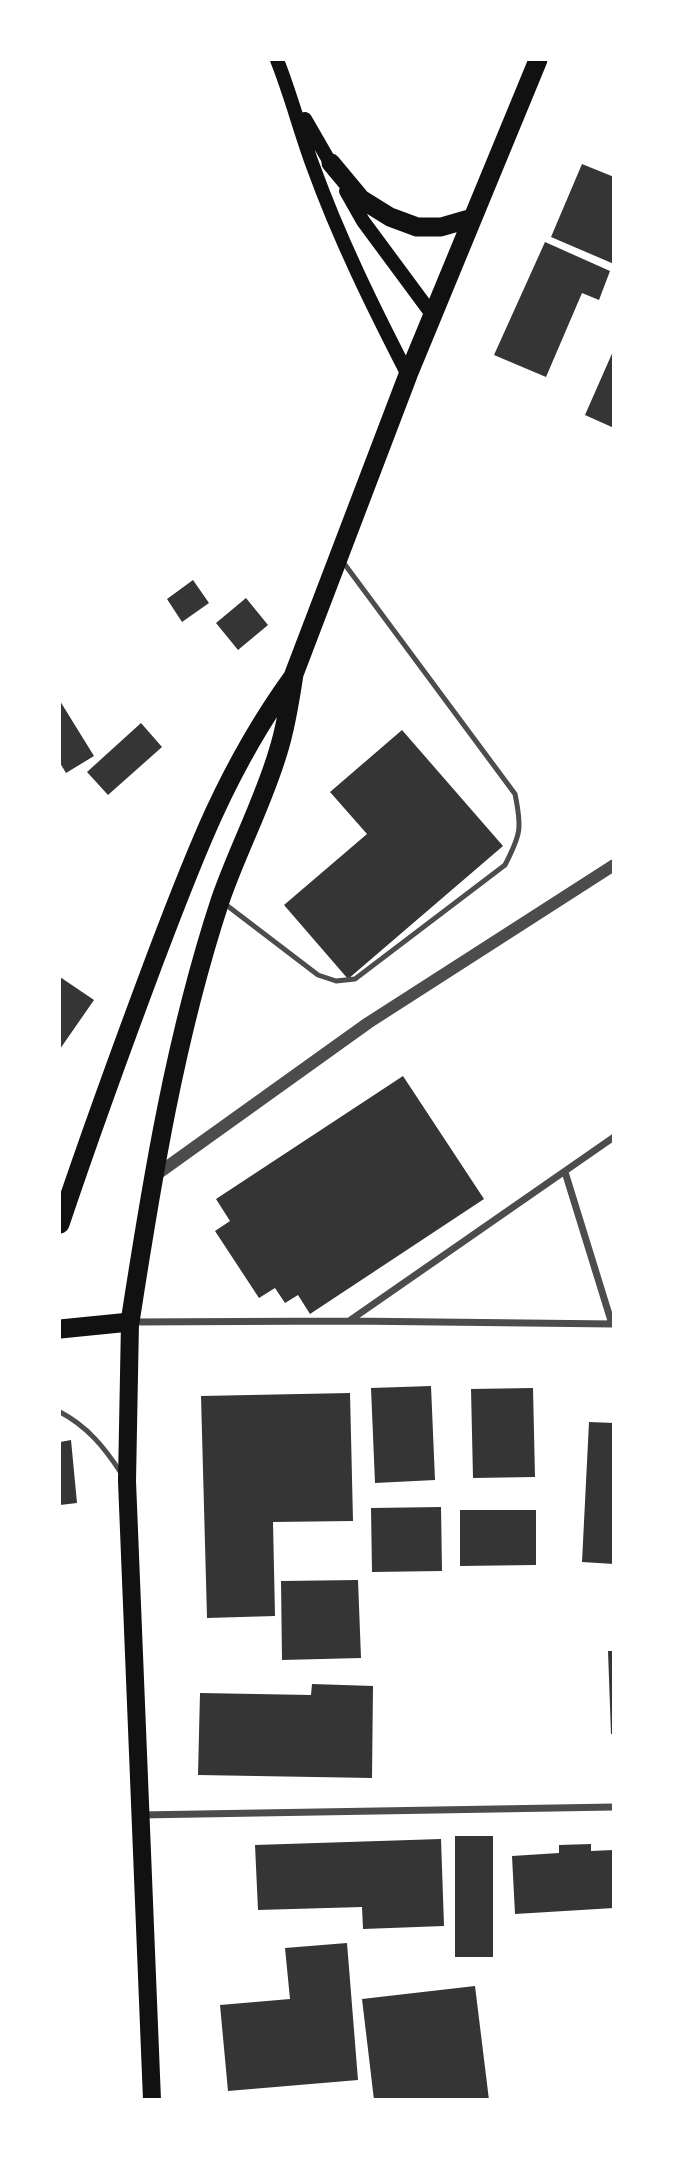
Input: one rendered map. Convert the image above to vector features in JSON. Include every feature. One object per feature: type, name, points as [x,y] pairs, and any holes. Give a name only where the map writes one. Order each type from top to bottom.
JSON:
[{"type":"highway","points":[[60,1224],[103,1098],[200,842],[229,778],[294,674],[408,375],[538,60]]},
{"type":"highway","points":[[331,163],[361,199],[390,218],[417,227],[441,227],[472,218]]},
{"type":"highway","points":[[60,1329],[130,1322],[153,1177],[183,1027],[221,900],[278,754],[288,715],[294,674]]},
{"type":"main road","points":[[277,60],[338,228],[368,298],[408,375]]},
{"type":"main road","points":[[291,96],[363,221],[434,317]]},
{"type":"main road","points":[[130,1322],[127,1481],[152,2099]]},
{"type":"street","points":[[153,1177],[368,1023],[614,865]]},
{"type":"street","points":[[349,1321],[614,1137]]},
{"type":"street","points":[[130,1322],[613,1324],[565,1172]]},
{"type":"street","points":[[139,1815],[614,1807]]},
{"type":"lane","points":[[221,900],[318,975],[335,981],[355,979],[505,865],[518,839],[521,822],[515,794],[339,556]]},
{"type":"lane","points":[[60,1412],[74,1420],[104,1448],[127,1481]]},
{"type":"building","points":[[582,164],[614,177],[614,264],[551,237]]},
{"type":"building","points":[[545,242],[610,271],[599,300],[582,293],[546,377],[494,355]]},
{"type":"building","points":[[614,349],[614,428],[585,415]]},
{"type":"building","points":[[193,580],[209,603],[182,622],[167,599]]},
{"type":"building","points":[[246,598],[268,625],[238,650],[216,623]]},
{"type":"building","points":[[60,701],[94,756],[66,773],[60,763]]},
{"type":"building","points":[[141,723],[162,747],[108,795],[87,772]]},
{"type":"building","points":[[402,730],[503,846],[348,979],[284,905],[367,834],[330,792]]},
{"type":"building","points":[[60,977],[94,1000],[60,1049]]},
{"type":"building","points":[[403,1076],[484,1199],[310,1314],[298,1295],[285,1303],[275,1288],[259,1298],[215,1231],[230,1221],[216,1199]]},
{"type":"building","points":[[431,1386],[435,1480],[375,1483],[371,1388]]},
{"type":"building","points":[[533,1388],[535,1477],[473,1478],[471,1389]]},
{"type":"building","points":[[350,1393],[353,1521],[273,1522],[275,1616],[207,1618],[201,1396]]},
{"type":"building","points":[[589,1422],[614,1423],[614,1564],[582,1562]]},
{"type":"building","points":[[71,1440],[77,1503],[60,1505],[60,1442]]},
{"type":"building","points":[[441,1507],[442,1571],[372,1572],[371,1508]]},
{"type":"building","points":[[460,1510],[536,1510],[536,1565],[460,1566]]},
{"type":"building","points":[[358,1580],[361,1658],[282,1660],[281,1581]]},
{"type":"building","points":[[608,1651],[614,1651],[614,1734],[611,1734]]},
{"type":"building","points":[[312,1684],[373,1686],[372,1778],[198,1775],[200,1693],[311,1695]]},
{"type":"building","points":[[455,1836],[493,1836],[493,1957],[455,1957]]},
{"type":"building","points":[[441,1839],[444,1926],[363,1929],[362,1907],[258,1910],[255,1845]]},
{"type":"building","points":[[591,1844],[591,1851],[613,1850],[614,1908],[515,1914],[512,1856],[559,1853],[559,1845]]},
{"type":"building","points":[[347,1943],[358,2080],[228,2091],[220,2005],[290,1999],[285,1948]]},
{"type":"building","points":[[475,1986],[489,2100],[374,2100],[362,1999]]}]
